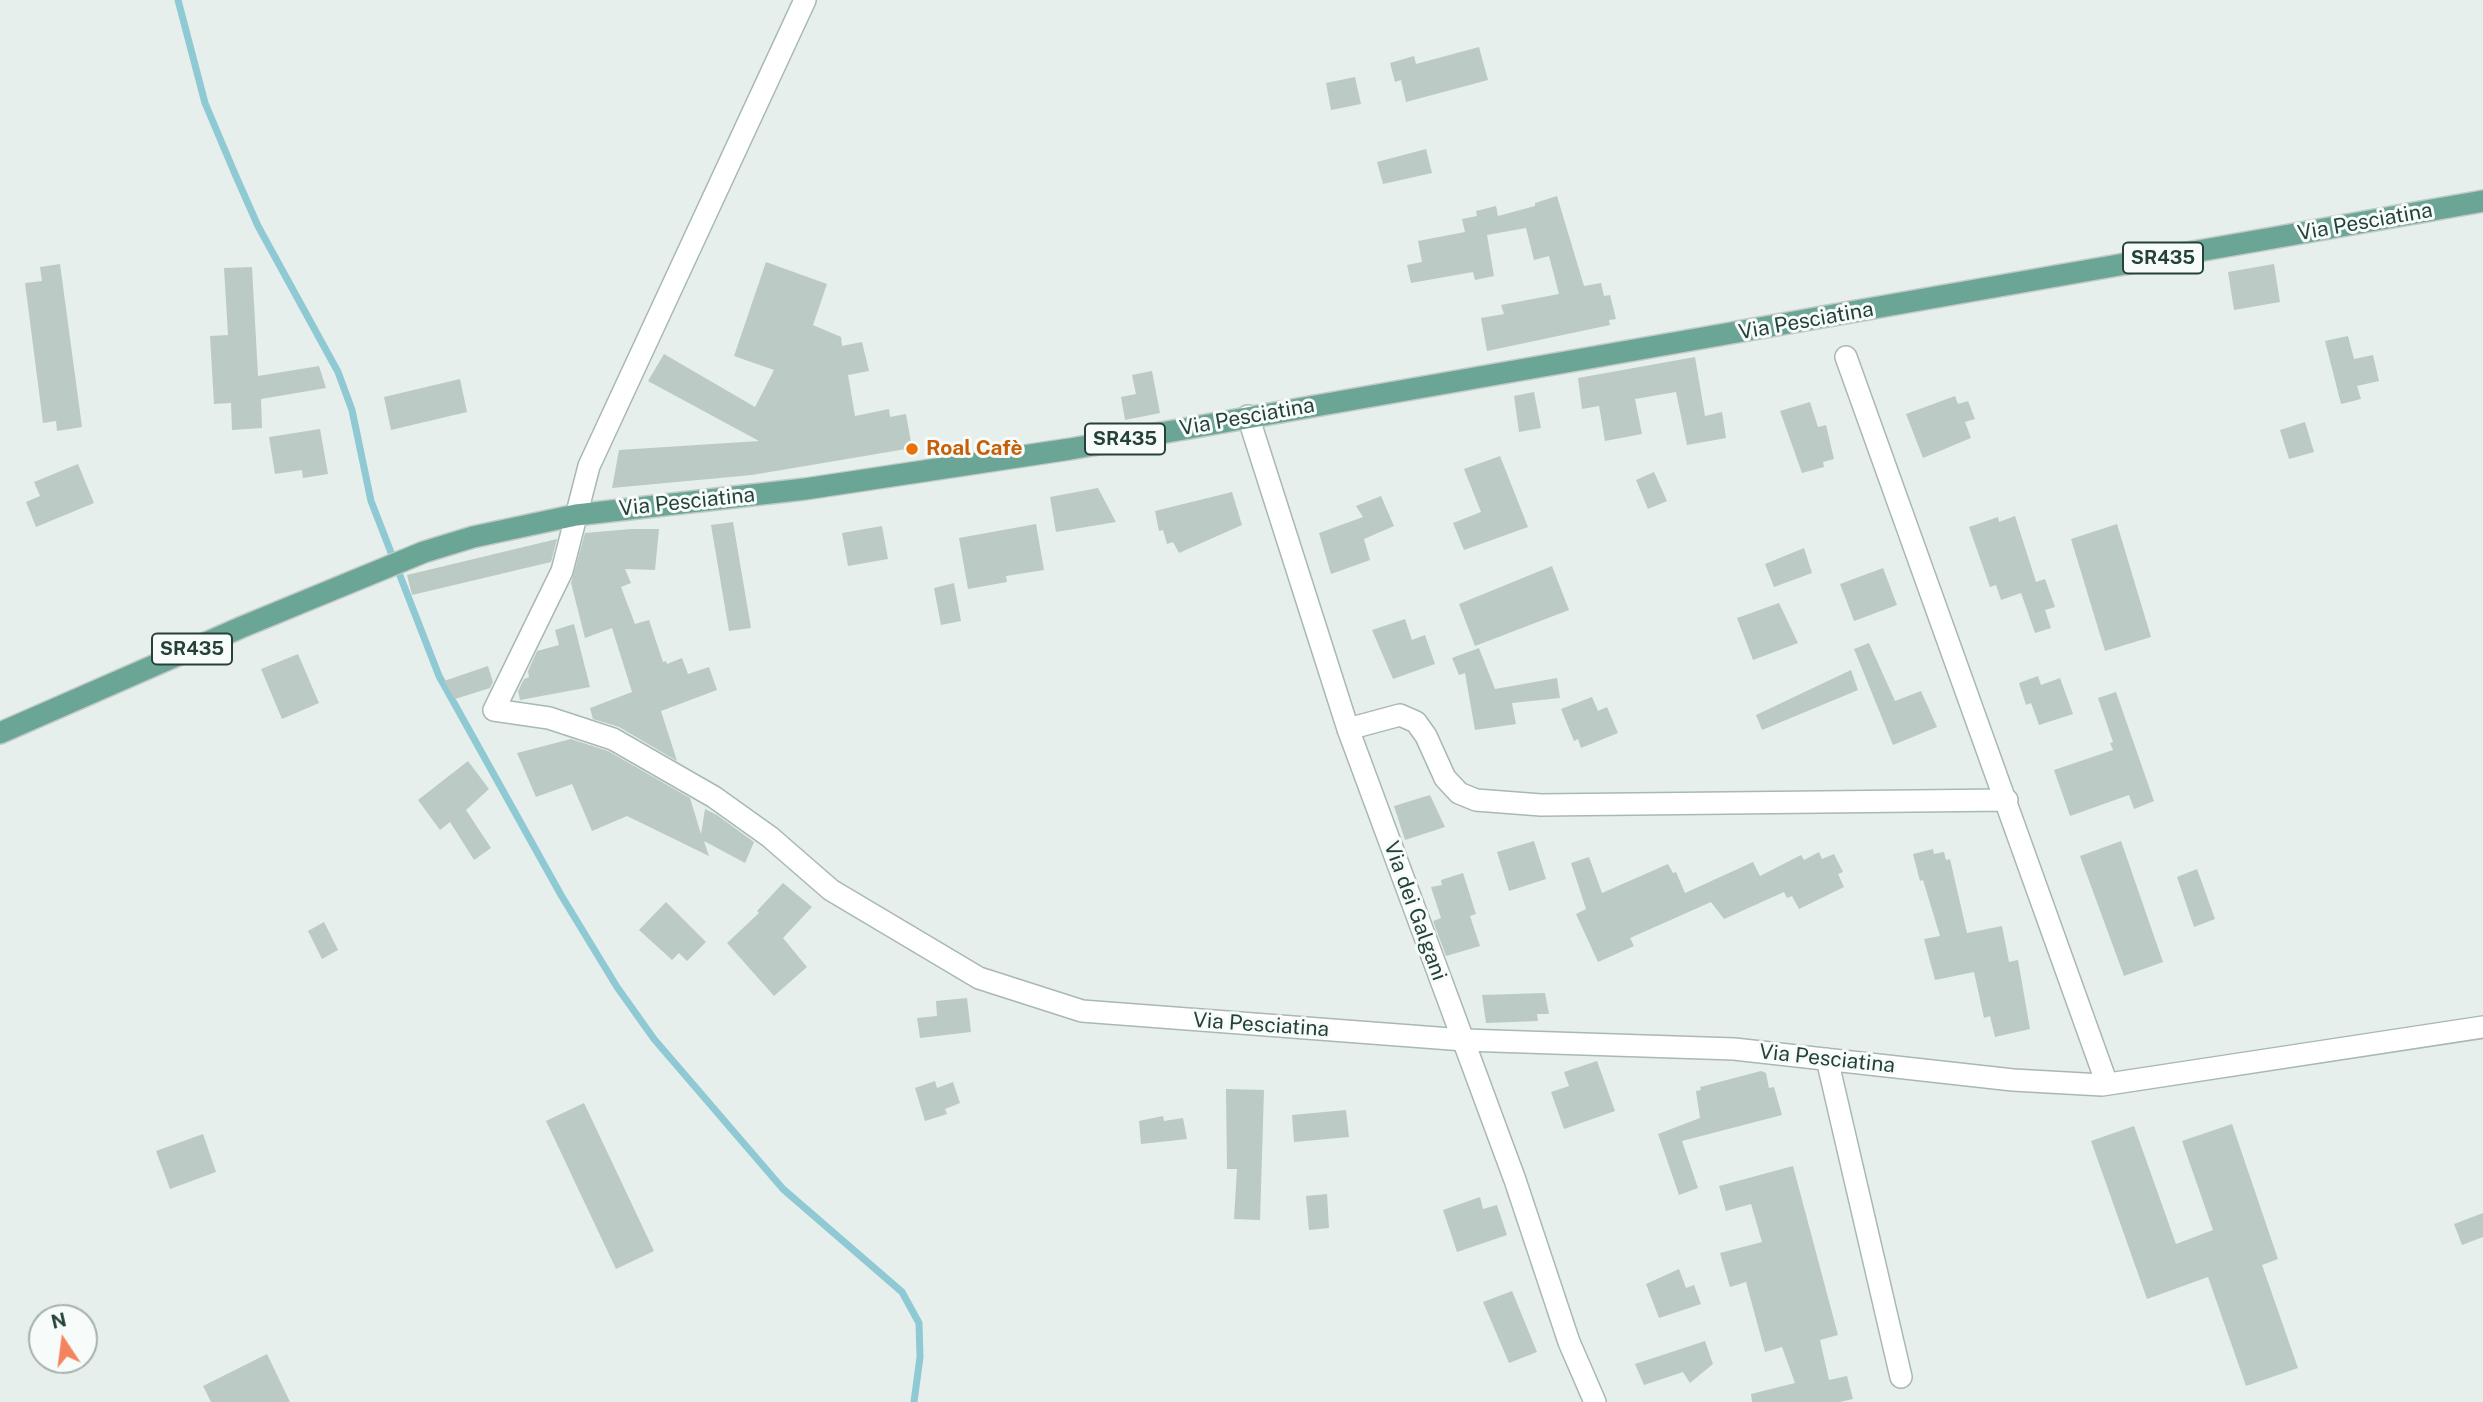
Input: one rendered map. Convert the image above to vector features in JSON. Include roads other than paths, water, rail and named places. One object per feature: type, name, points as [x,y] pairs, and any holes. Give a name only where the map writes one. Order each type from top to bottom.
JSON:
[{"type":"main road","name":"Via Pesciatina","points":[[0,733],[385,568],[473,537],[576,515],[805,489],[1070,449],[2483,201]]},
{"type":"street","points":[[576,515],[589,466],[805,0]]},
{"type":"street","name":"Via Pesciatina","points":[[1846,357],[2107,1084]]},
{"type":"street","name":"Via dei Galgani","points":[[1248,416],[1349,729],[1464,1040],[1569,1342],[1595,1402]]},
{"type":"street","name":"Via Pesciatina","points":[[576,515],[562,571],[494,710],[549,718],[613,739],[714,797],[770,837],[831,890],[979,978],[1082,1012],[1464,1040],[1734,1049],[2013,1080],[2107,1084],[2483,1027]]},
{"type":"street","points":[[1349,729],[1399,715],[1416,722],[1426,736],[1445,778],[1459,793],[1476,800],[1541,805],[2007,800]]},
{"type":"street","points":[[1827,1059],[1901,1377]]},
{"type":"waterway","points":[[178,0],[205,103],[235,174],[258,226],[338,372],[352,410],[371,501],[439,676],[561,895],[617,987],[654,1039],[783,1189],[902,1292],[919,1323],[920,1357],[914,1402]]},
{"type":"place","name":"Roal Cafè","points":[[912,449]]}]
